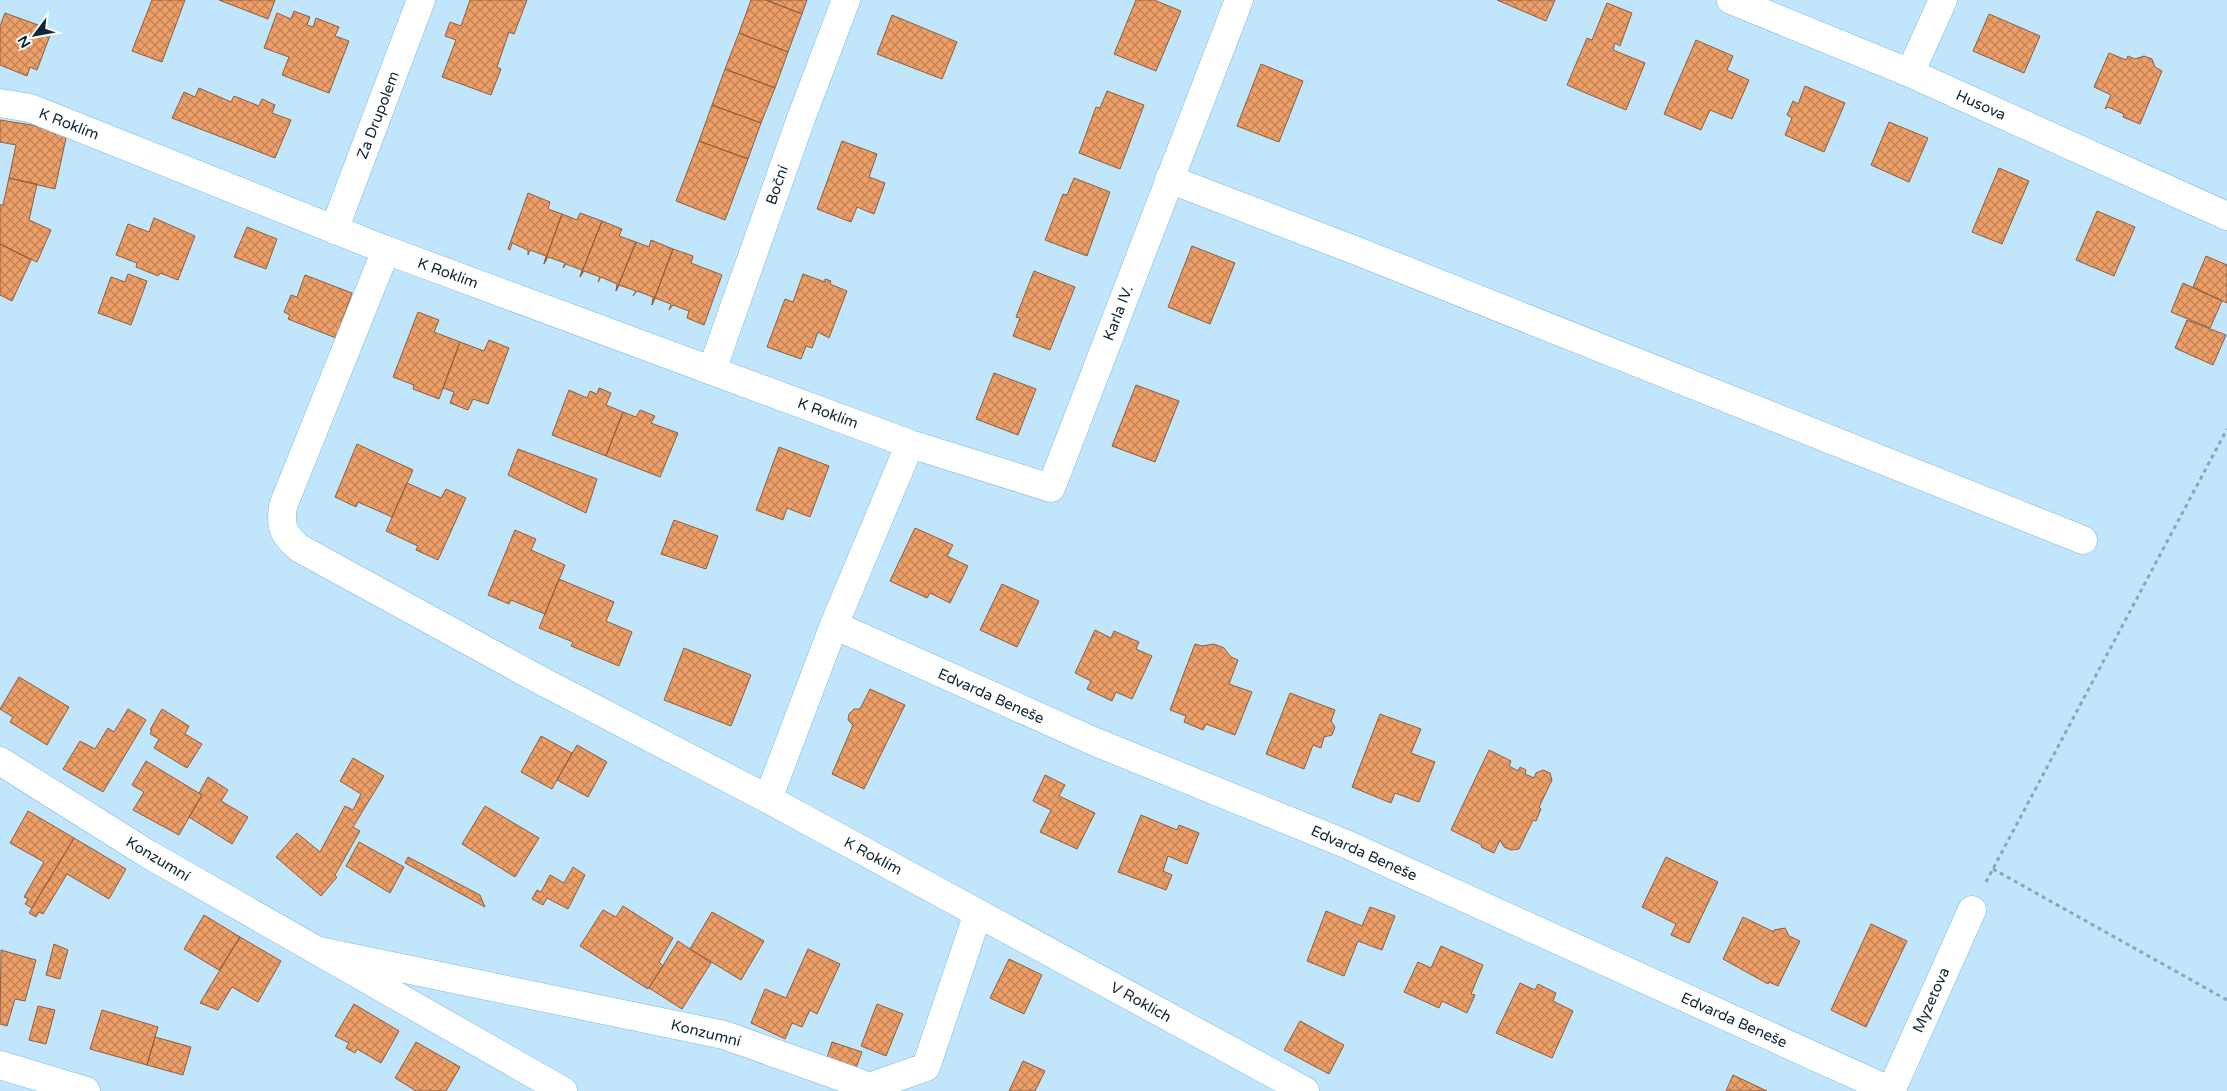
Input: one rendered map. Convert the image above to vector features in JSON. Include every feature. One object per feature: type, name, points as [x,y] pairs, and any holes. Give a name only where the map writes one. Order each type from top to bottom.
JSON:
[{"type":"street","name":"Za Drupolem","points":[[334,230],[421,0]]},
{"type":"street","name":"Boční","points":[[712,370],[800,121],[846,0]]},
{"type":"street","name":"Karla IV.","points":[[910,444],[1051,488],[1239,0]]},
{"type":"street","name":"Husova","points":[[1731,0],[1910,73],[2227,216]]},
{"type":"street","points":[[1910,73],[1943,0]]},
{"type":"street","name":"K Roklím","points":[[0,103],[30,108],[386,250],[910,444]]},
{"type":"street","points":[[1169,179],[1357,251],[2084,540]]},
{"type":"street","name":"K Roklím","points":[[386,250],[283,506],[281,522],[287,537],[299,548],[538,679],[768,799],[978,913]]},
{"type":"street","points":[[768,799],[834,625],[910,444]]},
{"type":"street","name":"Edvarda Beneše","points":[[834,625],[1093,741],[1346,844],[1891,1091]]},
{"type":"street","name":"Konzumní","points":[[0,761],[148,854],[563,1091]]},
{"type":"street","name":"Myzetova","points":[[1891,1091],[1972,910]]},
{"type":"street","name":"Konzumní","points":[[319,951],[724,1035],[870,1087],[926,1067],[978,913]]},
{"type":"street","name":"V Roklích","points":[[978,913],[1305,1091]]},
{"type":"street","points":[[0,1066],[86,1091]]},
{"type":"path","points":[[1972,910],[2227,430]]},
{"type":"path","points":[[1993,869],[2227,1000]]},
{"type":"building","points":[[152,0],[185,0],[162,62],[132,51]]},
{"type":"building","points":[[219,0],[275,0],[268,19]]},
{"type":"building","points":[[470,0],[527,0],[514,34],[509,32],[497,67],[501,69],[491,95],[442,77],[456,40],[445,36],[450,22],[461,26]]},
{"type":"building","points":[[751,0],[766,0],[802,14],[788,52],[739,33]]},
{"type":"building","points":[[766,0],[807,0],[802,14]]},
{"type":"building","points":[[1136,0],[1154,0],[1181,11],[1156,71],[1114,54]]},
{"type":"building","points":[[1497,0],[1555,0],[1546,21]]},
{"type":"building","points":[[1607,3],[1632,13],[1620,46],[1615,43],[1613,50],[1645,63],[1626,110],[1567,85],[1587,38],[1592,40]]},
{"type":"building","points":[[294,11],[310,17],[307,25],[313,27],[316,18],[339,27],[335,36],[349,41],[329,93],[282,75],[289,57],[264,48],[277,13],[291,19]]},
{"type":"building","points":[[5,13],[52,30],[37,70],[30,67],[27,76],[0,65],[0,26]]},
{"type":"building","points":[[1989,14],[2040,36],[2024,73],[1973,51]]},
{"type":"building","points":[[892,15],[957,42],[942,79],[877,54]]},
{"type":"building","points":[[739,33],[788,52],[775,88],[725,69]]},
{"type":"building","points":[[1696,40],[1733,56],[1727,70],[1749,80],[1732,119],[1710,110],[1701,130],[1664,114]]},
{"type":"building","points":[[2109,53],[2126,60],[2128,56],[2135,59],[2144,56],[2152,59],[2155,67],[2162,71],[2140,124],[2123,117],[2124,114],[2108,107],[2105,109],[2111,95],[2094,87]]},
{"type":"building","points":[[1261,64],[1303,81],[1279,142],[1237,126]]},
{"type":"building","points":[[725,69],[775,88],[761,123],[712,105]]},
{"type":"building","points":[[1805,86],[1845,103],[1824,152],[1785,135],[1792,118],[1787,115],[1793,101],[1798,104]]},
{"type":"building","points":[[199,88],[231,102],[234,96],[259,106],[262,99],[275,105],[272,113],[291,120],[275,158],[172,118],[184,92],[195,97]]},
{"type":"building","points":[[1107,91],[1144,105],[1120,169],[1079,153],[1096,107],[1100,108]]},
{"type":"building","points":[[712,105],[761,123],[748,159],[699,141]]},
{"type":"building","points":[[0,120],[50,128],[66,138],[55,189],[9,178],[16,145],[0,142]]},
{"type":"building","points":[[1889,122],[1928,138],[1909,182],[1871,165]]},
{"type":"building","points":[[699,141],[748,159],[725,220],[676,201]]},
{"type":"building","points":[[842,141],[877,154],[869,177],[885,183],[874,214],[857,207],[851,222],[817,209]]},
{"type":"building","points":[[1999,168],[2029,181],[2002,244],[1972,232]]},
{"type":"building","points":[[9,178],[37,184],[29,220],[51,230],[37,262],[0,244],[0,205],[3,205]]},
{"type":"building","points":[[1074,178],[1110,192],[1087,256],[1045,240],[1063,194],[1067,195]]},
{"type":"building","points":[[528,193],[550,202],[548,209],[562,214],[544,264],[546,256],[530,250],[528,255],[528,250],[512,243],[510,250],[508,249]]},
{"type":"building","points":[[2097,211],[2135,227],[2114,276],[2076,260]]},
{"type":"building","points":[[580,213],[602,221],[580,277],[582,270],[566,264],[563,268],[565,263],[548,257],[544,264],[562,214],[577,220]]},
{"type":"building","points":[[154,218],[195,236],[178,280],[160,273],[158,276],[136,267],[137,263],[116,255],[128,224],[149,232]]},
{"type":"building","points":[[602,221],[622,229],[619,236],[636,242],[616,291],[617,284],[601,277],[598,282],[600,277],[584,271],[580,277]]},
{"type":"building","points":[[247,227],[277,239],[266,269],[234,257]]},
{"type":"building","points":[[651,240],[673,249],[652,305],[653,297],[637,291],[633,296],[636,291],[619,285],[616,291],[636,242],[649,247]]},
{"type":"building","points":[[0,244],[31,260],[12,301],[0,295]]},
{"type":"building","points":[[1192,246],[1235,263],[1210,324],[1168,307]]},
{"type":"building","points":[[673,249],[693,256],[691,263],[722,275],[704,325],[687,318],[689,311],[673,305],[669,310],[671,304],[655,298],[652,305]]},
{"type":"building","points":[[2206,256],[2227,265],[2227,303],[2193,287]]},
{"type":"building","points":[[1034,271],[1075,287],[1050,350],[1013,336],[1020,318],[1016,317]]},
{"type":"building","points":[[128,274],[147,281],[131,325],[98,313],[111,277],[125,282]]},
{"type":"building","points":[[803,274],[825,282],[825,279],[831,281],[830,284],[847,291],[829,338],[818,332],[812,348],[806,346],[801,359],[767,347],[785,299],[793,302]]},
{"type":"building","points":[[305,275],[352,293],[336,338],[288,319],[290,315],[284,312],[291,295],[297,297]]},
{"type":"building","points":[[2183,283],[2222,301],[2210,328],[2171,312]]},
{"type":"building","points":[[418,312],[439,320],[434,332],[460,342],[439,399],[413,389],[414,385],[393,377]]},
{"type":"building","points":[[2187,320],[2226,335],[2213,365],[2175,348]]},
{"type":"building","points":[[489,340],[509,348],[488,404],[473,399],[468,410],[450,403],[454,392],[443,388],[460,342],[484,351]]},
{"type":"building","points":[[994,373],[1036,389],[1018,435],[976,419]]},
{"type":"building","points":[[1136,385],[1179,401],[1155,462],[1112,446]]},
{"type":"building","points":[[599,388],[611,393],[606,405],[623,412],[606,456],[552,435],[569,390],[587,398],[590,391],[597,394]]},
{"type":"building","points":[[640,410],[655,416],[651,423],[678,433],[660,477],[606,456],[623,412],[636,417]]},
{"type":"building","points":[[357,444],[413,470],[392,517],[358,502],[356,507],[335,497]]},
{"type":"building","points":[[779,447],[829,466],[810,517],[787,508],[783,520],[756,510]]},
{"type":"building","points":[[518,449],[597,479],[586,513],[508,475]]},
{"type":"building","points":[[407,483],[441,498],[446,489],[466,498],[438,560],[416,550],[418,546],[386,531]]},
{"type":"building","points":[[674,520],[718,536],[706,569],[661,554]]},
{"type":"building","points":[[915,528],[953,545],[947,556],[968,566],[950,603],[930,593],[927,598],[890,581]]},
{"type":"building","points":[[515,530],[536,539],[531,550],[565,565],[545,614],[511,600],[509,604],[488,595]]},
{"type":"building","points":[[559,579],[614,602],[606,621],[632,632],[619,666],[571,646],[573,642],[539,628]]},
{"type":"building","points":[[1002,584],[1039,601],[1017,647],[980,630]]},
{"type":"building","points":[[1095,630],[1111,638],[1114,631],[1139,642],[1136,649],[1152,656],[1132,699],[1116,692],[1112,701],[1087,689],[1091,681],[1075,673]]},
{"type":"building","points":[[1195,644],[1202,646],[1214,644],[1224,648],[1231,657],[1238,660],[1229,684],[1252,692],[1235,735],[1206,724],[1203,730],[1184,722],[1186,716],[1170,710]]},
{"type":"building","points":[[684,648],[751,675],[731,726],[664,700]]},
{"type":"building","points":[[19,677],[69,707],[47,745],[10,722],[13,717],[0,709]]},
{"type":"building","points":[[870,689],[905,705],[864,789],[832,774],[853,725],[848,720],[849,714],[854,709],[860,709]]},
{"type":"building","points":[[1290,693],[1335,710],[1331,721],[1335,727],[1332,735],[1324,737],[1321,748],[1313,745],[1304,769],[1266,754]]},
{"type":"building","points":[[128,709],[146,720],[103,792],[63,769],[80,741],[95,749],[108,728],[114,732]]},
{"type":"building","points":[[162,709],[189,726],[185,734],[202,744],[187,768],[154,748],[159,739],[150,734],[152,730],[150,730]]},
{"type":"building","points":[[1380,714],[1421,729],[1411,753],[1435,762],[1419,802],[1395,793],[1391,803],[1352,787]]},
{"type":"building","points":[[541,736],[572,753],[552,789],[521,772]]},
{"type":"building","points":[[577,745],[607,762],[588,797],[557,780]]},
{"type":"building","points":[[1489,750],[1511,761],[1509,766],[1518,771],[1520,767],[1526,770],[1525,774],[1534,778],[1536,773],[1543,770],[1550,773],[1552,780],[1539,807],[1541,809],[1536,821],[1533,820],[1519,849],[1511,850],[1504,847],[1500,840],[1494,853],[1451,830]]},
{"type":"building","points":[[353,758],[384,776],[353,827],[360,831],[335,875],[337,877],[321,896],[276,857],[297,833],[320,852],[345,806],[353,810],[361,794],[340,781]]},
{"type":"building","points":[[146,761],[202,795],[179,835],[133,810],[144,792],[132,785]]},
{"type":"building","points":[[1045,775],[1065,785],[1059,796],[1095,813],[1077,849],[1040,832],[1051,810],[1033,801]]},
{"type":"building","points":[[208,777],[228,790],[221,801],[248,817],[232,844],[189,817],[202,795],[199,793]]},
{"type":"building","points":[[485,806],[539,838],[515,877],[462,844]]},
{"type":"building","points":[[28,811],[74,838],[32,908],[25,904],[28,899],[24,897],[44,862],[10,843]]},
{"type":"building","points":[[1141,815],[1177,830],[1179,825],[1199,833],[1187,864],[1168,856],[1163,871],[1172,875],[1166,890],[1118,872]]},
{"type":"building","points":[[74,838],[126,869],[109,899],[67,874],[43,914],[39,912],[36,917],[29,913]]},
{"type":"building","points":[[359,842],[404,867],[390,893],[346,866]]},
{"type":"building","points":[[408,857],[480,895],[485,907],[405,863]]},
{"type":"building","points":[[1666,857],[1718,882],[1689,943],[1671,935],[1676,924],[1642,907]]},
{"type":"building","points":[[573,867],[585,875],[568,909],[547,898],[543,905],[532,899],[537,890],[541,892],[550,875],[564,883]]},
{"type":"building","points":[[623,906],[673,938],[659,962],[663,966],[648,989],[580,946],[603,910],[616,917]]},
{"type":"building","points":[[1370,907],[1395,916],[1382,950],[1358,941],[1344,976],[1307,961],[1326,911],[1362,926]]},
{"type":"building","points":[[712,912],[764,941],[741,980],[690,949]]},
{"type":"building","points":[[204,915],[240,937],[219,970],[184,949]]},
{"type":"building","points":[[1743,917],[1774,932],[1774,930],[1785,928],[1789,936],[1800,941],[1778,986],[1769,982],[1768,984],[1723,959]]},
{"type":"building","points":[[1871,924],[1907,941],[1866,1027],[1831,1010]]},
{"type":"building","points":[[240,937],[281,961],[258,1002],[232,987],[218,1010],[200,1003]]},
{"type":"building","points":[[678,941],[711,963],[682,1009],[649,988]]},
{"type":"building","points":[[54,944],[68,950],[60,979],[46,975]]},
{"type":"building","points":[[1441,946],[1483,965],[1471,994],[1475,995],[1467,1013],[1442,1001],[1439,1008],[1404,992],[1418,962],[1431,968]]},
{"type":"building","points":[[808,949],[840,964],[817,1014],[810,1010],[802,1027],[792,1023],[785,1039],[751,1023],[765,989],[786,998]]},
{"type":"building","points":[[1,950],[36,960],[25,1001],[15,999],[7,1026],[0,1024]]},
{"type":"building","points":[[1009,959],[1042,975],[1024,1014],[990,998]]},
{"type":"building","points":[[1520,983],[1535,990],[1538,984],[1556,993],[1553,1001],[1573,1011],[1552,1058],[1496,1033]]},
{"type":"building","points":[[354,1004],[399,1031],[381,1063],[357,1049],[355,1053],[346,1048],[349,1043],[335,1036]]},
{"type":"building","points":[[877,1004],[903,1014],[886,1056],[861,1046]]},
{"type":"building","points":[[38,1006],[55,1010],[46,1044],[29,1040]]},
{"type":"building","points":[[102,1010],[158,1027],[147,1065],[90,1049]]},
{"type":"building","points":[[1300,1021],[1344,1045],[1329,1074],[1284,1050]]},
{"type":"building","points":[[155,1037],[191,1047],[183,1075],[147,1065]]},
{"type":"building","points":[[416,1042],[460,1067],[446,1091],[416,1091],[395,1078]]},
{"type":"building","points":[[832,1042],[862,1052],[856,1068],[827,1058]]},
{"type":"building","points":[[1023,1061],[1045,1071],[1035,1091],[1009,1091]]},
{"type":"building","points":[[1733,1075],[1767,1091],[1726,1091]]}]
